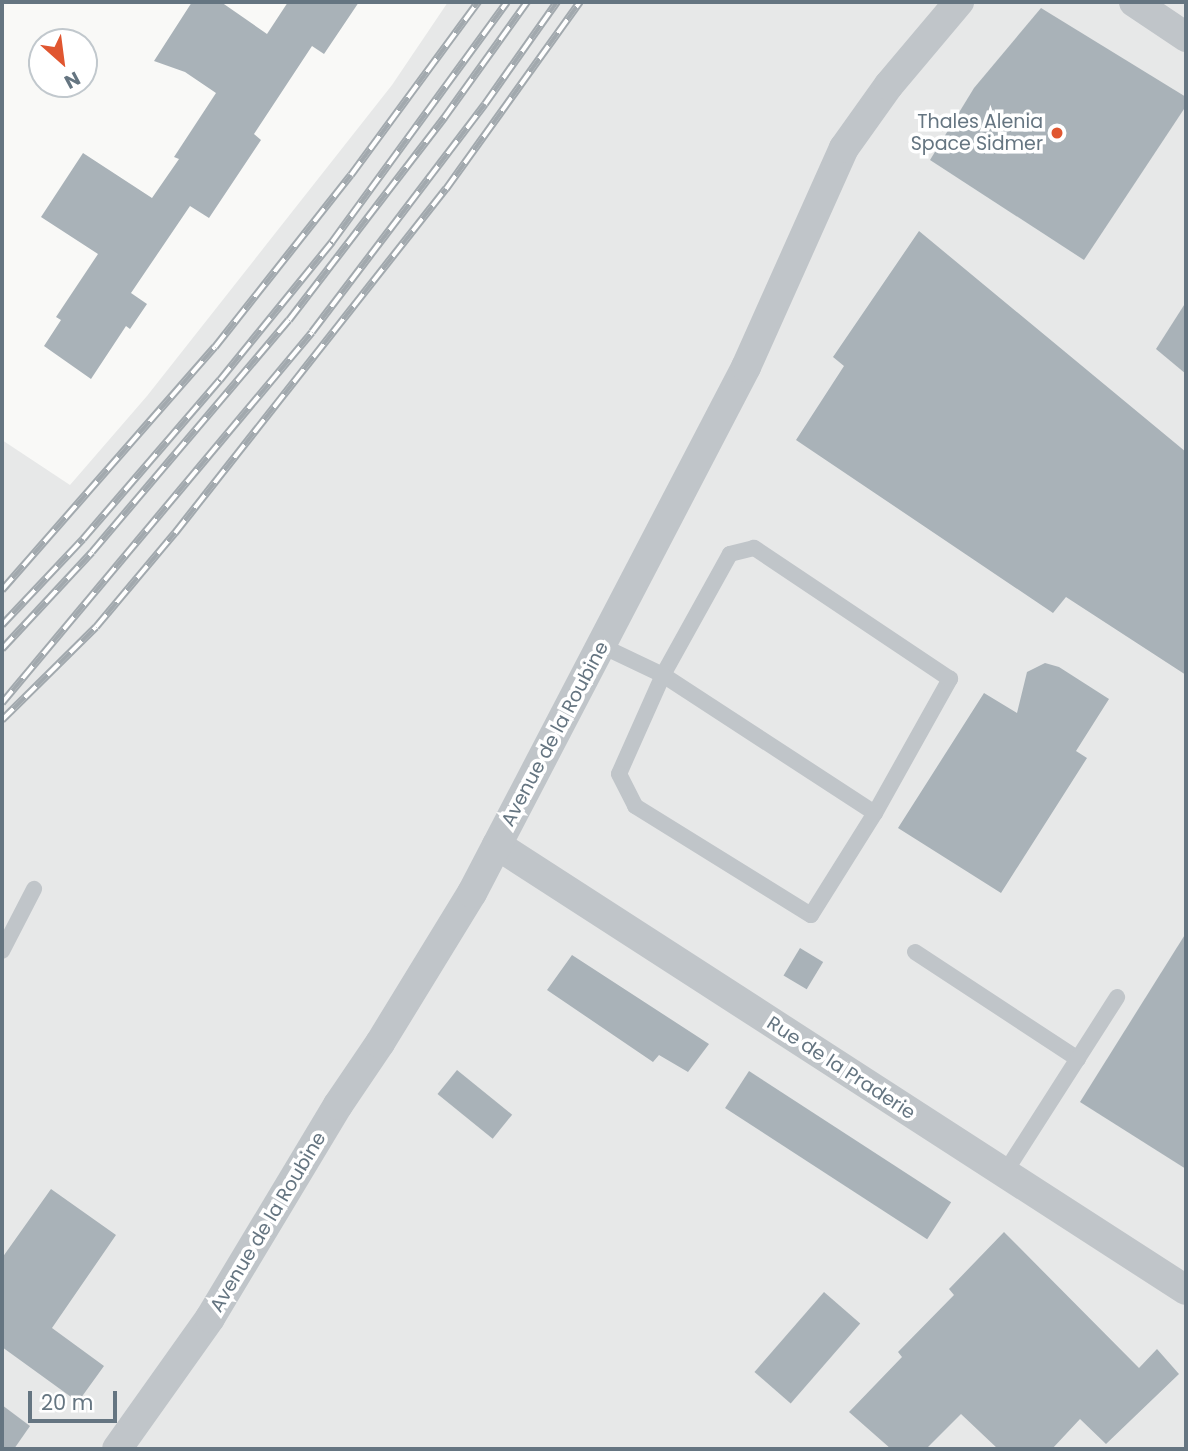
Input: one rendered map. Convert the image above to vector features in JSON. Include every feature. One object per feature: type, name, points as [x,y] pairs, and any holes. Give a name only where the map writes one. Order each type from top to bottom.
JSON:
[{"type":"street","name":"Avenue de la Roubine","points":[[117,1449],[211,1318],[338,1105],[380,1043],[472,893],[746,367],[844,148],[889,85],[959,2]]},
{"type":"street","points":[[1134,2],[1186,37]]},
{"type":"street","name":"Rue de la Praderie","points":[[497,845],[1186,1290]]},
{"type":"lane","points":[[754,548],[950,679],[874,813],[811,915],[635,806],[619,774],[663,675],[730,554],[754,548]]},
{"type":"lane","points":[[602,646],[663,675],[874,813]]},
{"type":"lane","points":[[2,951],[34,889]]},
{"type":"lane","points":[[915,952],[1078,1059]]},
{"type":"lane","points":[[1004,1174],[1117,997]]},
{"type":"shaded area","points":[[448,2],[1186,2],[1186,1449],[2,1449],[2,440],[70,485],[147,396],[392,85]]},
{"type":"building","points":[[192,2],[221,2],[267,34],[288,2],[359,2],[324,54],[312,46],[254,134],[261,140],[209,218],[190,206],[131,293],[147,304],[130,329],[126,326],[91,379],[44,346],[61,320],[56,317],[98,254],[41,217],[83,153],[152,198],[179,159],[174,157],[216,93],[185,72],[154,61]]},
{"type":"building","name":"Thales Alenia Space Sidmer","points":[[1041,8],[1186,97],[1186,106],[1084,260],[930,160],[974,88]]},
{"type":"building","points":[[919,231],[1186,452],[1186,675],[1066,597],[1053,613],[796,440],[844,366],[833,357]]},
{"type":"building","points":[[1186,302],[1186,374],[1156,349]]},
{"type":"building","points":[[1045,663],[1059,667],[1109,699],[1076,751],[1087,758],[1001,893],[898,828],[984,693],[1017,713],[1027,672]]},
{"type":"building","points":[[1186,933],[1186,1169],[1080,1102]]},
{"type":"building","points":[[800,948],[823,962],[807,989],[784,975]]},
{"type":"building","points":[[572,955],[709,1044],[688,1072],[659,1055],[653,1062],[547,990]]},
{"type":"building","points":[[457,1070],[512,1115],[493,1139],[437,1094]]},
{"type":"building","points":[[749,1071],[951,1202],[927,1239],[725,1108]]},
{"type":"building","points":[[51,1189],[116,1235],[52,1328],[104,1366],[78,1402],[2,1347],[2,1258]]},
{"type":"building","points":[[1004,1232],[1139,1368],[1157,1349],[1179,1374],[1106,1444],[1080,1419],[1052,1449],[998,1449],[961,1414],[926,1449],[891,1449],[849,1412],[902,1357],[898,1352],[954,1295],[949,1289]]},
{"type":"building","points":[[824,1292],[860,1323],[791,1403],[754,1372]]},
{"type":"building","points":[[2,1405],[30,1426],[14,1449],[2,1449]]},
{"type":"railway","points":[[2,590],[215,347],[351,175],[478,2]]},
{"type":"railway","points":[[2,625],[83,539],[220,380],[332,242],[507,2]]},
{"type":"railway","points":[[2,649],[92,552],[289,320],[444,118],[527,2]]},
{"type":"railway","points":[[2,703],[312,332],[485,104],[557,2]]},
{"type":"railway","points":[[2,720],[96,627],[175,533],[446,189],[580,2]]},
{"type":"place","name":"Thales Alenia Space Sidmer","points":[[1057,133]]}]
